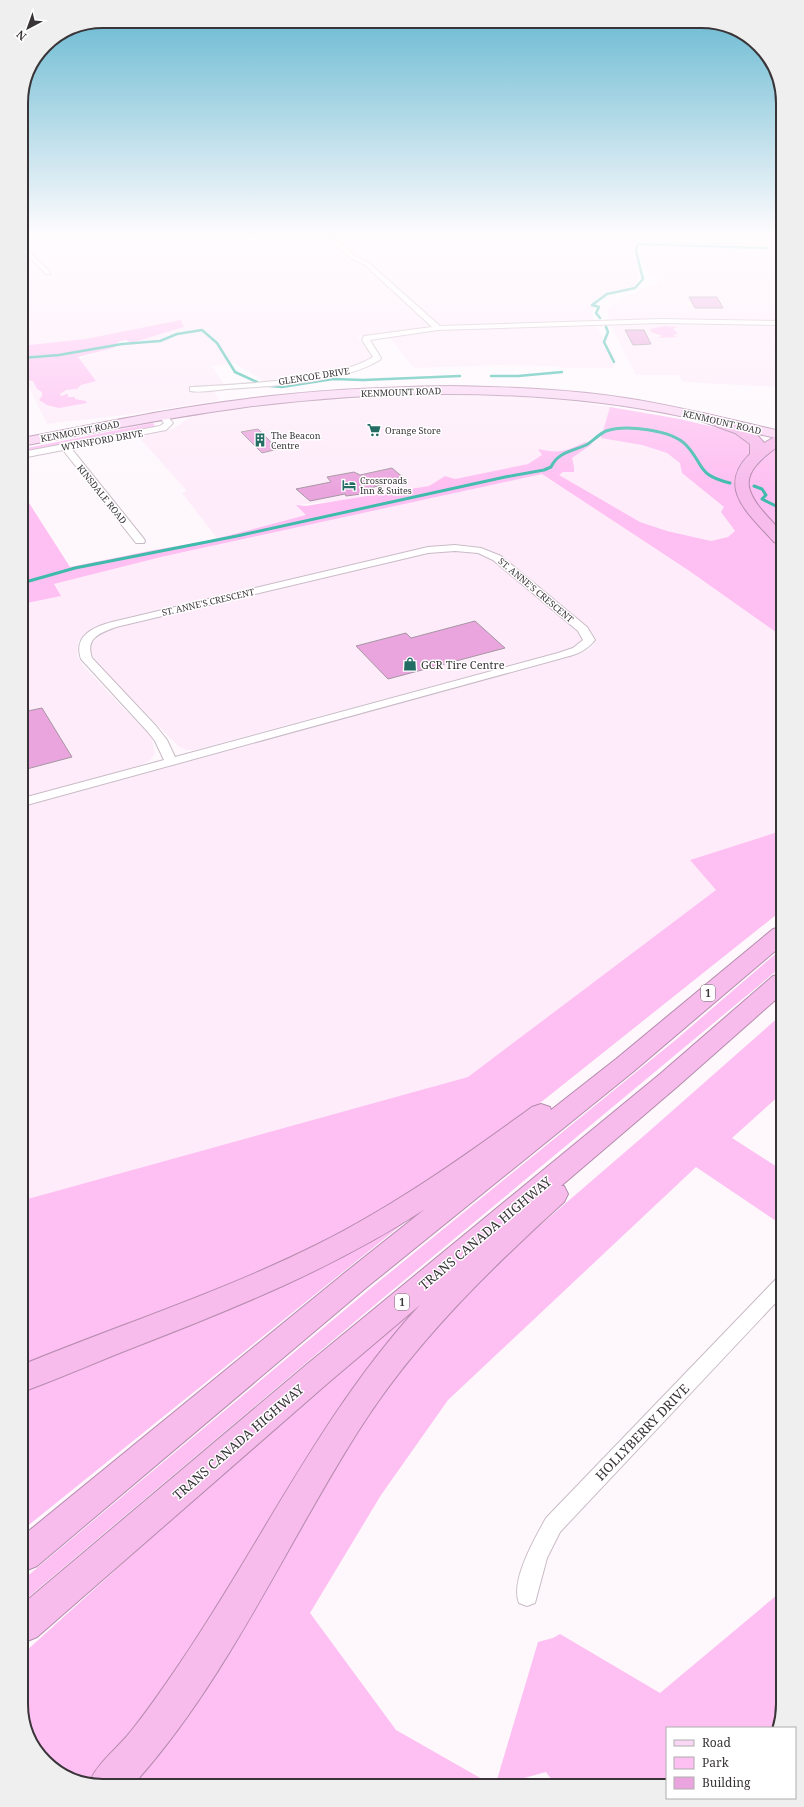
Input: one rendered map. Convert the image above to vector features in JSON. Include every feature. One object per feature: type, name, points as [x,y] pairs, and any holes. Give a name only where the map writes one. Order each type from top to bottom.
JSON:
[{"type":"highway","points":[[703,417],[752,437],[757,443],[757,455]]},
{"type":"highway","points":[[776,439],[757,455],[743,471],[740,478],[740,487],[749,505],[776,535]]},
{"type":"highway","points":[[28,1376],[266,1281],[329,1251],[405,1208],[453,1178],[596,1072],[631,1060],[636,1039],[776,923]]},
{"type":"highway","name":"1","points":[[28,1553],[358,1279],[631,1060],[776,938]]},
{"type":"highway","name":"TRANS CANADA HIGHWAY","points":[[28,1622],[317,1374],[676,1073],[776,986]]},
{"type":"highway","points":[[112,1779],[160,1722],[194,1673],[254,1579],[347,1421],[389,1362],[420,1325],[478,1264],[536,1210],[670,1095],[676,1073],[707,1062],[776,1000]]},
{"type":"main road","name":"KENMOUNT ROAD","points":[[28,441],[162,415],[229,405],[308,397],[400,391],[462,390],[519,392],[598,399],[651,406],[776,435]]},
{"type":"main road","points":[[703,417],[757,424],[776,423]]},
{"type":"street","points":[[431,321],[438,328]]},
{"type":"street","name":"GLENCOE DRIVE","points":[[193,389],[261,384],[349,371],[367,365],[377,358],[374,350],[366,340],[367,338],[438,328],[650,321]]},
{"type":"street","name":"GLENCOE DRIVE","points":[[679,321],[776,323]]},
{"type":"street","name":"WYNNFORD DRIVE","points":[[28,454],[163,428],[169,423],[162,415]]},
{"type":"street","name":"KINSDALE ROAD","points":[[64,447],[140,541]]},
{"type":"street","name":"ST. ANNE'S CRESCENT","points":[[28,801],[171,762],[562,655],[580,649],[588,640],[583,629],[497,558],[477,550],[455,547],[428,550],[112,625],[102,629],[86,640],[84,652],[87,659],[161,740],[171,762]]},
{"type":"street","name":"HOLLYBERRY DRIVE","points":[[527,1594],[531,1573],[539,1550],[553,1525],[776,1290]]},
{"type":"shaded area","points":[[28,321],[594,321],[616,359],[613,368],[564,368],[553,366],[499,365],[414,368],[386,333],[357,337],[376,358],[352,368],[264,381],[234,363],[212,366],[224,384],[216,387],[214,391],[219,400],[132,414],[47,424],[28,385],[28,376],[102,351],[184,327],[157,325],[85,339],[29,345]]},
{"type":"shaded area","points":[[609,321],[776,321],[776,387],[683,382],[678,375],[636,375]]},
{"type":"shaded area","points":[[411,395],[513,396],[563,400],[610,407],[602,438],[642,445],[667,453],[680,463],[704,491],[724,507],[721,512],[735,532],[728,537],[711,541],[667,531],[640,522],[558,475],[574,467],[571,458],[592,444],[585,442],[564,451],[554,452],[539,449],[543,455],[528,464],[455,479],[445,476],[429,486],[342,500],[297,505],[306,515],[217,538],[182,493],[187,491],[137,435],[172,429],[186,419],[196,415],[222,411],[302,402]]},
{"type":"shaded area","points":[[542,474],[688,570],[776,632],[776,833],[690,860],[716,890],[468,1077],[28,1199],[28,806],[577,655],[588,650],[594,644],[595,637],[590,631],[503,557],[480,547],[458,544],[422,548],[113,621],[91,630],[84,636],[78,642],[77,655],[84,667],[152,738],[155,754],[149,761],[136,768],[28,797],[28,603],[60,596],[54,584],[161,557]]},
{"type":"shaded area","points":[[446,550],[472,552],[494,560],[575,628],[582,640],[579,645],[559,652],[195,750],[186,750],[179,747],[97,663],[91,652],[93,642],[98,637],[103,633],[121,626]]},
{"type":"green space","points":[[174,321],[182,321],[184,327],[131,343],[126,340],[118,342],[117,346],[113,348],[78,357],[96,381],[81,385],[77,389],[66,390],[60,394],[61,396],[68,394],[68,397],[75,397],[75,399],[86,401],[87,403],[59,408],[47,405],[39,400],[42,396],[42,392],[37,389],[33,381],[28,380],[28,340],[29,345],[85,339]]},
{"type":"green space","points":[[664,326],[678,327],[673,329],[678,333],[673,336],[680,337],[657,338],[663,336],[651,332],[650,329]]},
{"type":"green space","points":[[610,407],[680,419],[738,433],[753,443],[752,454],[741,467],[735,479],[736,492],[744,506],[776,541],[776,632],[688,570],[542,474],[161,557],[54,584],[61,596],[28,603],[28,501],[70,567],[207,541],[306,515],[296,505],[306,506],[429,486],[445,476],[455,479],[528,464],[542,455],[538,449],[563,451],[585,442],[592,444],[572,458],[574,472],[563,472],[559,475],[640,522],[667,531],[711,541],[728,537],[735,531],[721,512],[724,507],[682,473],[680,463],[667,453],[642,445],[601,438]]},
{"type":"green space","points":[[153,423],[156,428],[28,452],[28,448]]},
{"type":"green space","points":[[776,446],[776,530],[755,505],[746,488],[745,480],[749,468]]},
{"type":"green space","points":[[776,833],[776,915],[501,1134],[329,1244],[28,1368],[28,1199],[468,1077],[716,890],[690,860]]},
{"type":"green space","points":[[776,953],[776,971],[383,1298],[28,1597],[28,1575],[371,1288],[678,1038]]},
{"type":"green space","points":[[776,1019],[776,1098],[732,1138],[776,1166],[776,1221],[696,1167],[448,1400],[381,1495],[310,1613],[396,1730],[482,1779],[130,1779],[357,1425],[447,1311],[523,1240]]},
{"type":"green space","points":[[446,1189],[28,1526],[28,1384],[90,1358]]},
{"type":"green space","points":[[461,1267],[217,1624],[100,1779],[88,1778],[79,1775],[57,1764],[41,1746],[29,1719],[28,1649],[311,1393]]},
{"type":"green space","points":[[776,1596],[776,1704],[772,1727],[666,1727],[666,1779],[551,1779],[546,1772],[521,1779],[497,1779],[538,1642],[553,1638],[560,1634],[660,1693]]},
{"type":"building","points":[[625,330],[644,330],[651,344],[633,345]]},
{"type":"building","name":"The Beacon Centre","points":[[258,429],[278,449],[262,453],[241,432]]},
{"type":"building","name":"Crossroads Inn & Suites","points":[[392,468],[405,479],[370,488],[371,490],[361,494],[346,496],[345,494],[310,501],[296,489],[331,482],[327,477],[354,472],[360,475]]},
{"type":"building","name":"GCR Tire Centre","points":[[475,621],[505,648],[388,679],[356,646],[406,633],[411,638]]},
{"type":"building","points":[[42,708],[72,757],[28,769],[28,711]]},
{"type":"waterway","points":[[606,327],[608,332],[604,342],[614,362]]},
{"type":"waterway","points":[[28,358],[59,355],[122,344],[160,341],[177,334],[202,330],[217,343],[235,372],[257,382]]},
{"type":"waterway","points":[[491,376],[518,376],[562,372]]},
{"type":"waterway","points":[[270,386],[282,387],[333,379],[363,380],[460,376]]},
{"type":"waterway","points":[[28,581],[75,568],[237,536],[505,477],[544,470],[551,467],[562,455],[586,445],[606,431],[614,429],[636,428],[660,432],[679,440],[692,452],[706,473],[719,480],[730,483]]},
{"type":"waterway","points":[[754,486],[762,489],[766,495],[762,499],[776,506]]},
{"type":"place","name":"Orange Store","points":[[374,430]]},
{"type":"place","name":"The Beacon Centre","points":[[260,440]]},
{"type":"place","name":"Crossroads Inn & Suites","points":[[349,485]]},
{"type":"place","name":"GCR Tire Centre","points":[[410,664]]}]
